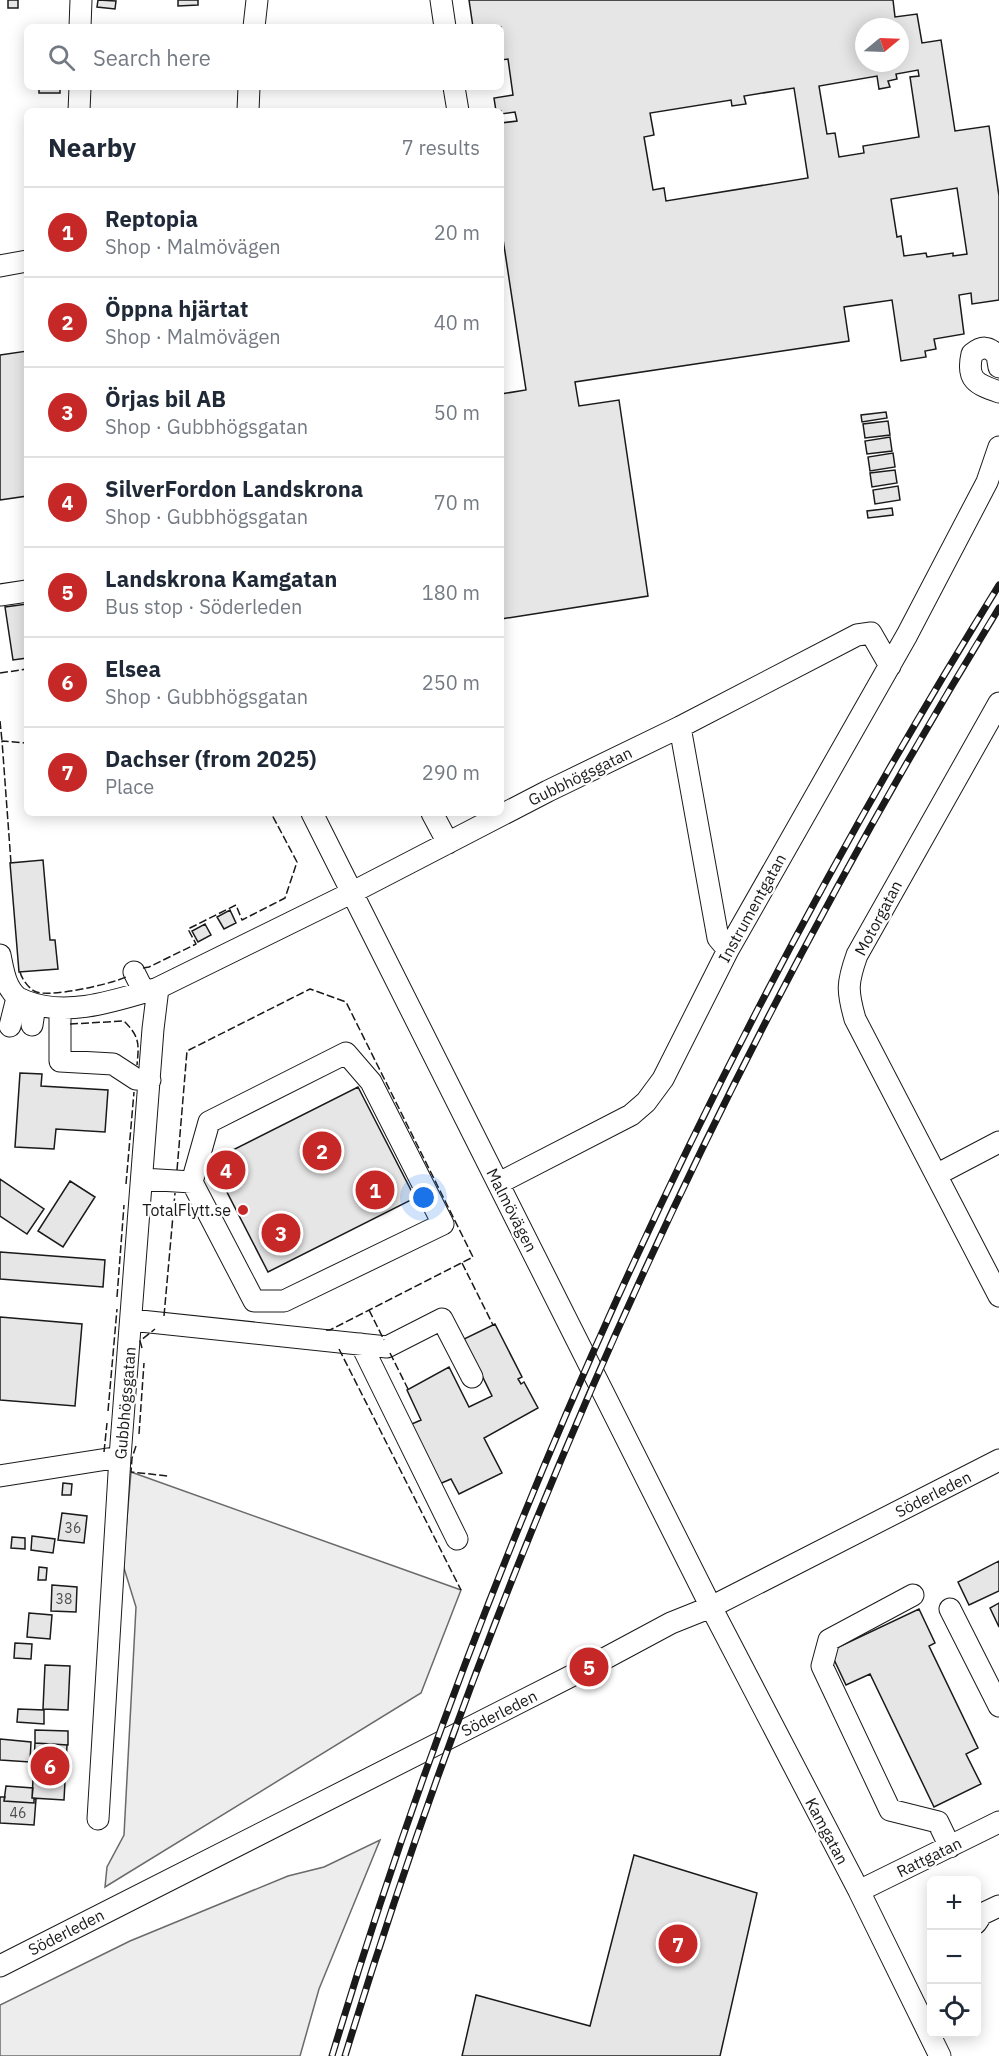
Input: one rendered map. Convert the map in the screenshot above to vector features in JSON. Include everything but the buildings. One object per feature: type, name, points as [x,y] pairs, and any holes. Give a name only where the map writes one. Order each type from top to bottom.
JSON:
[{"type":"street","points":[[80,24],[81,0]]},
{"type":"street","points":[[254,24],[257,0]]},
{"type":"street","points":[[441,0],[445,24]]},
{"type":"street","points":[[79,108],[80,90]]},
{"type":"street","points":[[248,108],[249,90]]},
{"type":"street","points":[[454,90],[458,108]]},
{"type":"street","points":[[0,266],[24,262]]},
{"type":"street","points":[[999,367],[998,355],[990,348],[981,348],[972,354],[969,364],[971,376],[977,384],[999,393]]},
{"type":"street","name":"Instrumentgatan","points":[[498,1183],[631,1115],[646,1102],[663,1079],[728,950],[890,666],[987,482],[999,447]]},
{"type":"street","points":[[0,595],[24,591]]},
{"type":"street","name":"Gubbhögsgatan","points":[[504,814],[680,727],[857,634],[871,633],[890,666]]},
{"type":"street","name":"Motorgatan","points":[[999,704],[857,956],[850,976],[848,994],[855,1019],[999,1296]]},
{"type":"street","points":[[680,727],[718,938],[728,950]]},
{"type":"street","name":"Malmövägen","points":[[313,816],[711,1607]]},
{"type":"street","points":[[434,816],[448,843]]},
{"type":"street","name":"Gubbhögsgatan","points":[[28,1009],[100,1004],[151,990],[500,816]]},
{"type":"street","points":[[0,955],[2,978],[28,1009],[10,1026]]},
{"type":"street","points":[[134,972],[151,990]]},
{"type":"street","name":"Gubbhögsgatan","points":[[98,1819],[122,1435],[137,1355],[127,1309],[136,1189],[150,1080],[151,990]]},
{"type":"street","points":[[60,1008],[60,1061],[113,1064],[136,1079],[150,1080]]},
{"type":"street","points":[[346,1053],[371,1082],[443,1224],[284,1301],[254,1301],[192,1182],[208,1122],[346,1053]]},
{"type":"street","points":[[936,1174],[999,1142]]},
{"type":"street","points":[[136,1189],[192,1182]]},
{"type":"street","points":[[127,1309],[387,1347],[442,1319],[471,1377]]},
{"type":"street","points":[[361,1344],[458,1539]]},
{"type":"street","points":[[0,1476],[122,1435]]},
{"type":"street","name":"Söderleden","points":[[0,1966],[589,1667],[671,1623],[711,1607],[999,1460]]},
{"type":"street","points":[[913,1595],[829,1640],[822,1666],[890,1810],[938,1822],[950,1847]]},
{"type":"street","name":"Kamgatan","points":[[711,1607],[859,1891],[925,2011],[940,2056]]},
{"type":"street","points":[[950,1609],[999,1706]]},
{"type":"street","name":"Rattgatan","points":[[859,1891],[999,1822]]},
{"type":"street","points":[[981,1916],[999,1906]]},
{"type":"shaded area","points":[[131,1472],[461,1590],[421,1693],[105,1887],[107,1867],[124,1835],[136,1607],[123,1565]]},
{"type":"shaded area","points":[[380,1840],[319,1989],[300,2056],[0,2056],[0,2005],[130,1941],[288,1876],[324,1867]]},
{"type":"railway","points":[[332,2056],[394,1863],[462,1673],[536,1484],[617,1299],[704,1116],[796,936],[895,759],[999,585]]},
{"type":"railway","points":[[345,2056],[406,1866],[474,1679],[547,1494],[626,1311],[711,1131],[801,954],[897,779],[999,608]]},
{"type":"fence","points":[[0,673],[24,669]]},
{"type":"fence","points":[[0,721],[2,741]]},
{"type":"fence","points":[[11,863],[2,741],[24,743]]},
{"type":"fence","points":[[143,968],[196,944],[188,929],[236,905],[242,920],[285,898],[297,862],[273,816]]},
{"type":"fence","points":[[20,972],[29,987],[41,993],[79,990],[126,977]]},
{"type":"fence","points":[[177,1170],[187,1051],[310,989],[346,1002],[473,1257],[330,1330],[325,1330]]},
{"type":"fence","points":[[70,1024],[124,1021],[136,1036],[137,1065]]},
{"type":"fence","points":[[126,1184],[134,1092]]},
{"type":"fence","points":[[164,1316],[175,1193]]},
{"type":"fence","points":[[117,1297],[124,1205]]},
{"type":"fence","points":[[462,1263],[493,1325]]},
{"type":"fence","points":[[108,1411],[117,1309]]},
{"type":"fence","points":[[369,1310],[384,1340]]},
{"type":"fence","points":[[142,1348],[140,1341],[155,1329]]},
{"type":"fence","points":[[339,1349],[461,1590]]},
{"type":"fence","points":[[390,1353],[408,1389]]},
{"type":"fence","points":[[139,1434],[144,1363]]},
{"type":"fence","points":[[104,1452],[107,1423]]},
{"type":"fence","points":[[136,1446],[131,1472],[168,1476]]},
{"type":"place","name":"Öppna hjärtat","points":[[322,1151]]},
{"type":"place","name":"SilverFordon Landskrona","points":[[226,1170]]},
{"type":"place","name":"Reptopia","points":[[375,1190]]},
{"type":"place","name":"TotalFlytt.se","points":[[243,1210]]},
{"type":"place","name":"Örjas bil AB","points":[[281,1233]]},
{"type":"place","name":"Landskrona Kamgatan","points":[[589,1667]]},
{"type":"place","name":"Elsea","points":[[50,1766]]},
{"type":"place","name":"Dachser (from 2025)","points":[[678,1944]]}]
